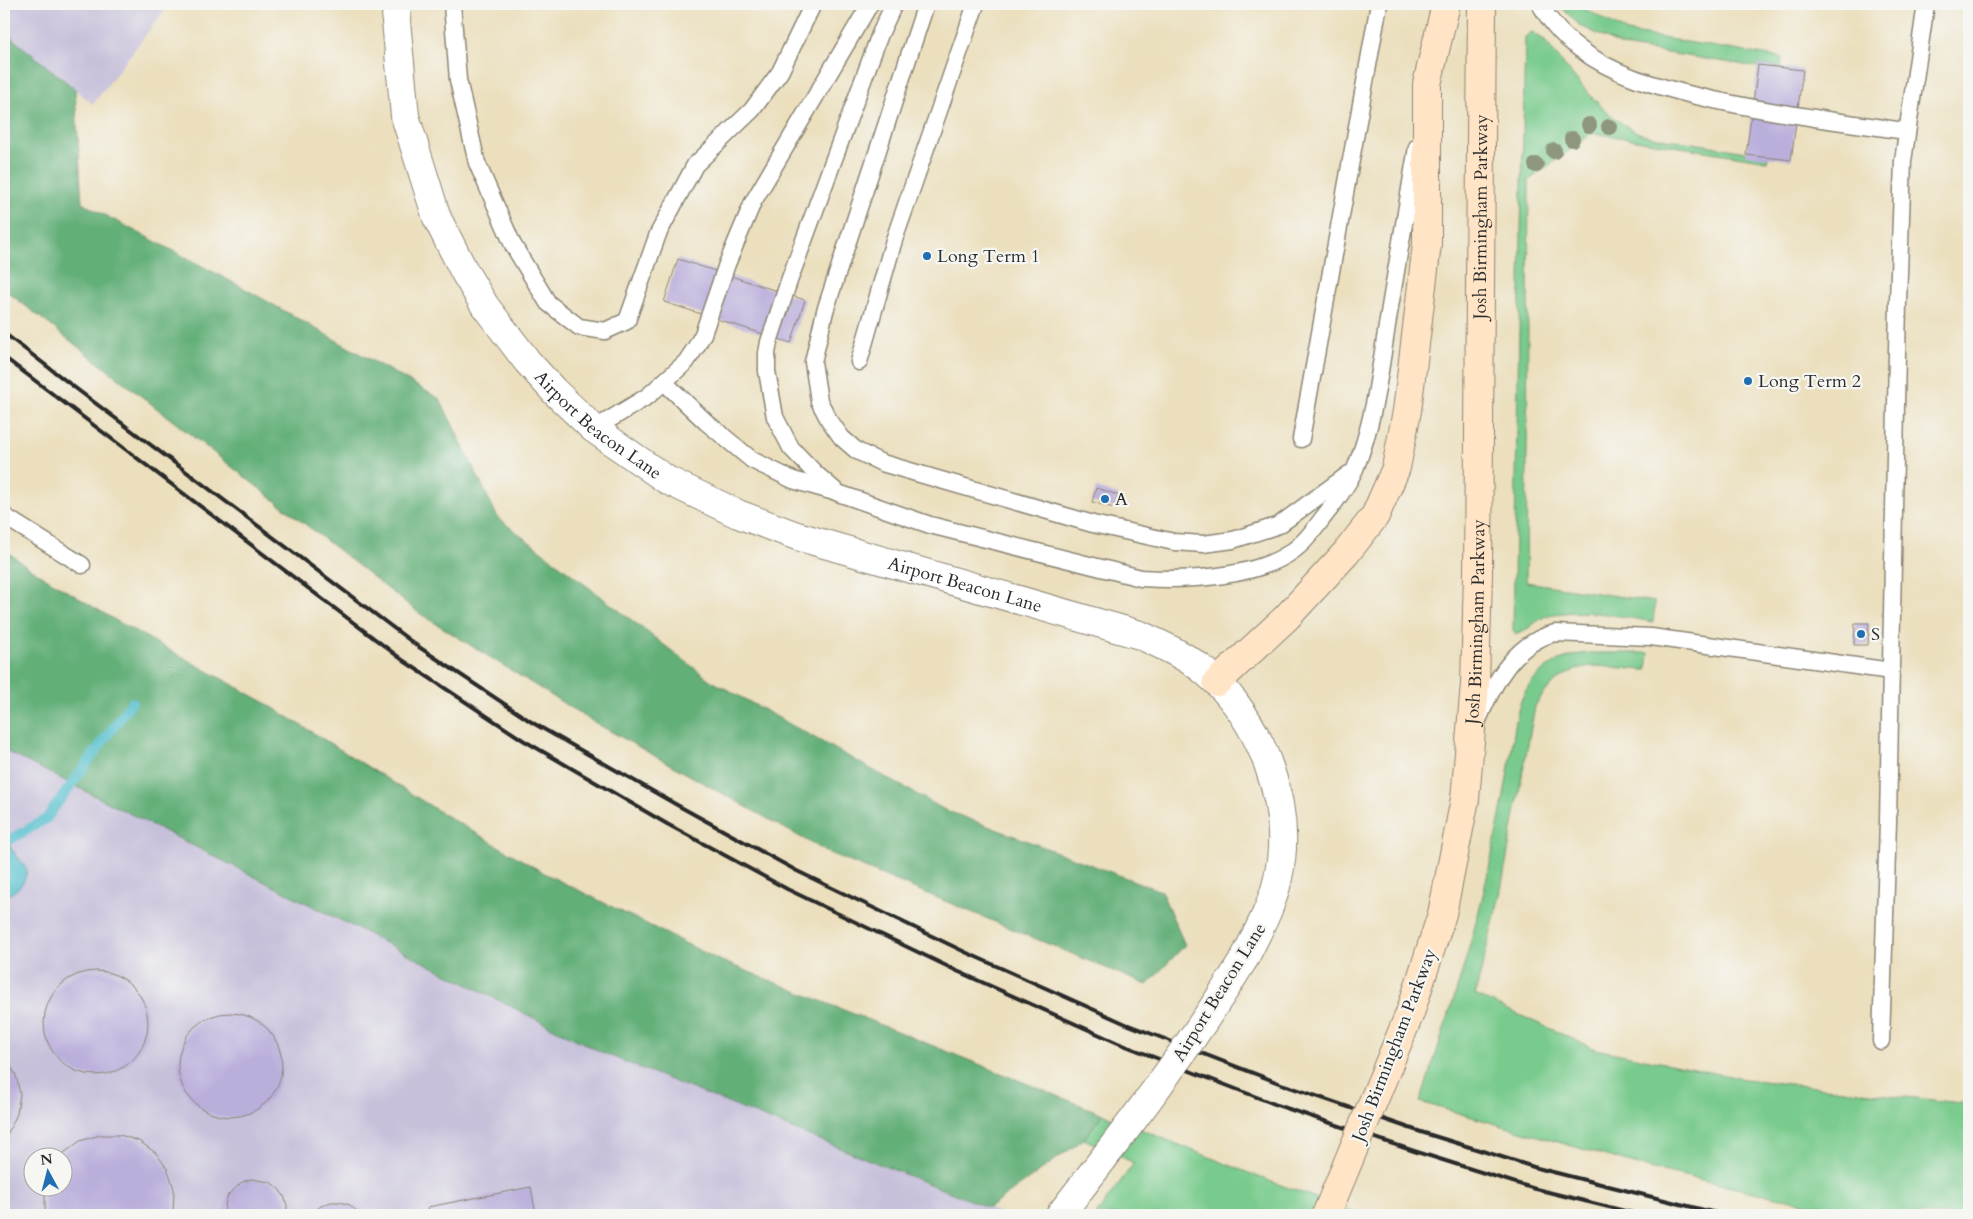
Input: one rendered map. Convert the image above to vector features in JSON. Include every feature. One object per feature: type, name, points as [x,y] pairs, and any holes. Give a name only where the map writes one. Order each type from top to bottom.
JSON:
[{"type":"main road","points":[[1217,682],[1286,618],[1346,553],[1375,516],[1396,468],[1407,410],[1427,244],[1427,84],[1446,4]]},
{"type":"main road","name":"Josh Birmingham Parkway","points":[[1326,1215],[1410,1013],[1442,914],[1465,799],[1476,684],[1482,4]]},
{"type":"street","name":"Airport Beacon Lane","points":[[397,4],[396,21],[405,116],[437,218],[464,271],[485,306],[527,361],[554,392],[594,429],[667,480],[738,514],[796,536],[1140,635],[1187,659],[1217,682],[1233,699],[1251,726],[1265,756],[1274,784],[1282,832],[1278,879],[1267,913],[1244,958],[1213,1010],[1156,1092],[1060,1215]]},
{"type":"lane","points":[[452,4],[458,80],[477,163],[513,245],[548,303],[580,327],[605,331],[627,321],[658,234],[695,165],[752,110],[780,72],[813,4]]},
{"type":"lane","points":[[594,429],[648,396],[686,362],[696,347],[703,334],[727,264],[754,202],[870,4]]},
{"type":"lane","points":[[838,492],[816,474],[791,448],[775,417],[767,371],[767,353],[789,281],[880,34],[894,4]]},
{"type":"lane","points":[[926,4],[818,334],[813,362],[820,401],[829,420],[842,438],[857,450],[882,463],[1093,524],[1203,544],[1233,540],[1279,525],[1354,469]]},
{"type":"lane","points":[[860,362],[894,240],[976,4]]},
{"type":"lane","points":[[1301,439],[1379,4]]},
{"type":"lane","points":[[1540,4],[1562,35],[1581,51],[1628,76],[1655,85],[1742,107],[1906,131]]},
{"type":"lane","points":[[1881,1041],[1891,671],[1898,291],[1903,161],[1926,4]]},
{"type":"lane","points":[[664,382],[706,422],[752,460],[793,480],[838,492],[930,525],[1141,578],[1172,580],[1204,578],[1240,572],[1273,562],[1294,550],[1334,505],[1354,469],[1370,422],[1427,84]]},
{"type":"lane","points":[[4,516],[82,565]]},
{"type":"lane","points":[[1471,737],[1483,708],[1512,660],[1527,646],[1542,636],[1555,633],[1651,637],[1891,671]]},
{"type":"shaded area","points":[[4,4],[169,4],[93,104],[4,32]]},
{"type":"shaded area","points":[[4,750],[603,1053],[1005,1215],[4,1215]]},
{"type":"green space","points":[[1558,4],[1576,4],[1627,32],[1782,58],[1781,67],[1759,65],[1758,67],[1622,46],[1579,25]]},
{"type":"green space","points":[[4,32],[75,89],[82,203],[240,286],[440,399],[498,518],[710,680],[945,810],[1161,891],[1185,945],[1147,985],[829,853],[592,721],[419,613],[4,289]]},
{"type":"green space","points":[[1532,32],[1544,40],[1599,105],[1612,116],[1639,133],[1768,157],[1767,161],[1593,133],[1529,180],[1526,582],[1655,602],[1653,622],[1627,617],[1576,612],[1549,615],[1520,633],[1516,634],[1513,630],[1525,37]]},
{"type":"green space","points":[[4,549],[26,566],[115,620],[264,702],[445,815],[546,874],[719,960],[1103,1114],[1084,1139],[989,1208],[603,1053],[4,750]]},
{"type":"green space","points":[[1589,653],[1649,653],[1647,670],[1598,666],[1577,669],[1556,681],[1535,706],[1500,895],[1475,995],[1595,1049],[1744,1079],[1969,1104],[1969,1215],[1869,1215],[1771,1196],[1641,1166],[1420,1102],[1477,921],[1497,833],[1520,703],[1528,687],[1542,671],[1569,657]]},
{"type":"green space","points":[[1103,1114],[1256,1176],[1363,1215],[1096,1215],[1134,1163],[1084,1139]]},
{"type":"water","points":[[4,839],[27,869],[25,879],[20,886],[4,898]]},
{"type":"building","points":[[1758,65],[1803,70],[1791,160],[1746,155]]},
{"type":"building","points":[[678,259],[805,300],[791,343],[664,302]]},
{"type":"building","name":"A","points":[[1096,488],[1118,495],[1114,508],[1092,502]]},
{"type":"building","name":"S","points":[[1855,623],[1869,623],[1868,645],[1854,645]]},
{"type":"building","points":[[96,971],[116,975],[133,986],[144,1003],[148,1023],[144,1043],[133,1060],[116,1071],[96,1075],[76,1071],[59,1060],[48,1043],[44,1023],[48,1003],[59,986],[76,975]]},
{"type":"building","points":[[230,1013],[250,1017],[267,1028],[278,1045],[282,1065],[278,1085],[267,1102],[250,1113],[230,1117],[210,1113],[193,1102],[182,1085],[178,1065],[182,1045],[193,1028],[210,1017]]},
{"type":"building","points":[[4,1057],[16,1075],[20,1094],[17,1114],[8,1133],[4,1137]]},
{"type":"building","points":[[100,1135],[120,1135],[139,1141],[156,1153],[168,1170],[174,1189],[173,1215],[47,1215],[45,1196],[72,1196],[72,1147],[80,1141]]},
{"type":"building","points":[[251,1179],[270,1182],[278,1188],[284,1196],[287,1205],[287,1215],[224,1215],[228,1195],[242,1182]]},
{"type":"building","points":[[531,1187],[536,1215],[430,1215],[428,1207]]},
{"type":"building","points":[[331,1202],[350,1205],[361,1215],[310,1215],[321,1206]]},
{"type":"waterway","points":[[6,842],[46,819],[132,702]]},
{"type":"railway","points":[[4,333],[416,645],[533,723],[797,871],[965,952],[1126,1024],[1284,1085],[1421,1132],[1537,1168],[1724,1215]]},
{"type":"railway","points":[[4,357],[404,661],[523,740],[667,824],[787,889],[957,971],[1118,1043],[1277,1105],[1532,1188],[1641,1215]]},
{"type":"place","name":"Long Term 1","points":[[927,256]]},
{"type":"place","name":"Long Term 2","points":[[1748,381]]},
{"type":"place","name":"A","points":[[1105,499]]},
{"type":"place","name":"S","points":[[1861,634]]}]
